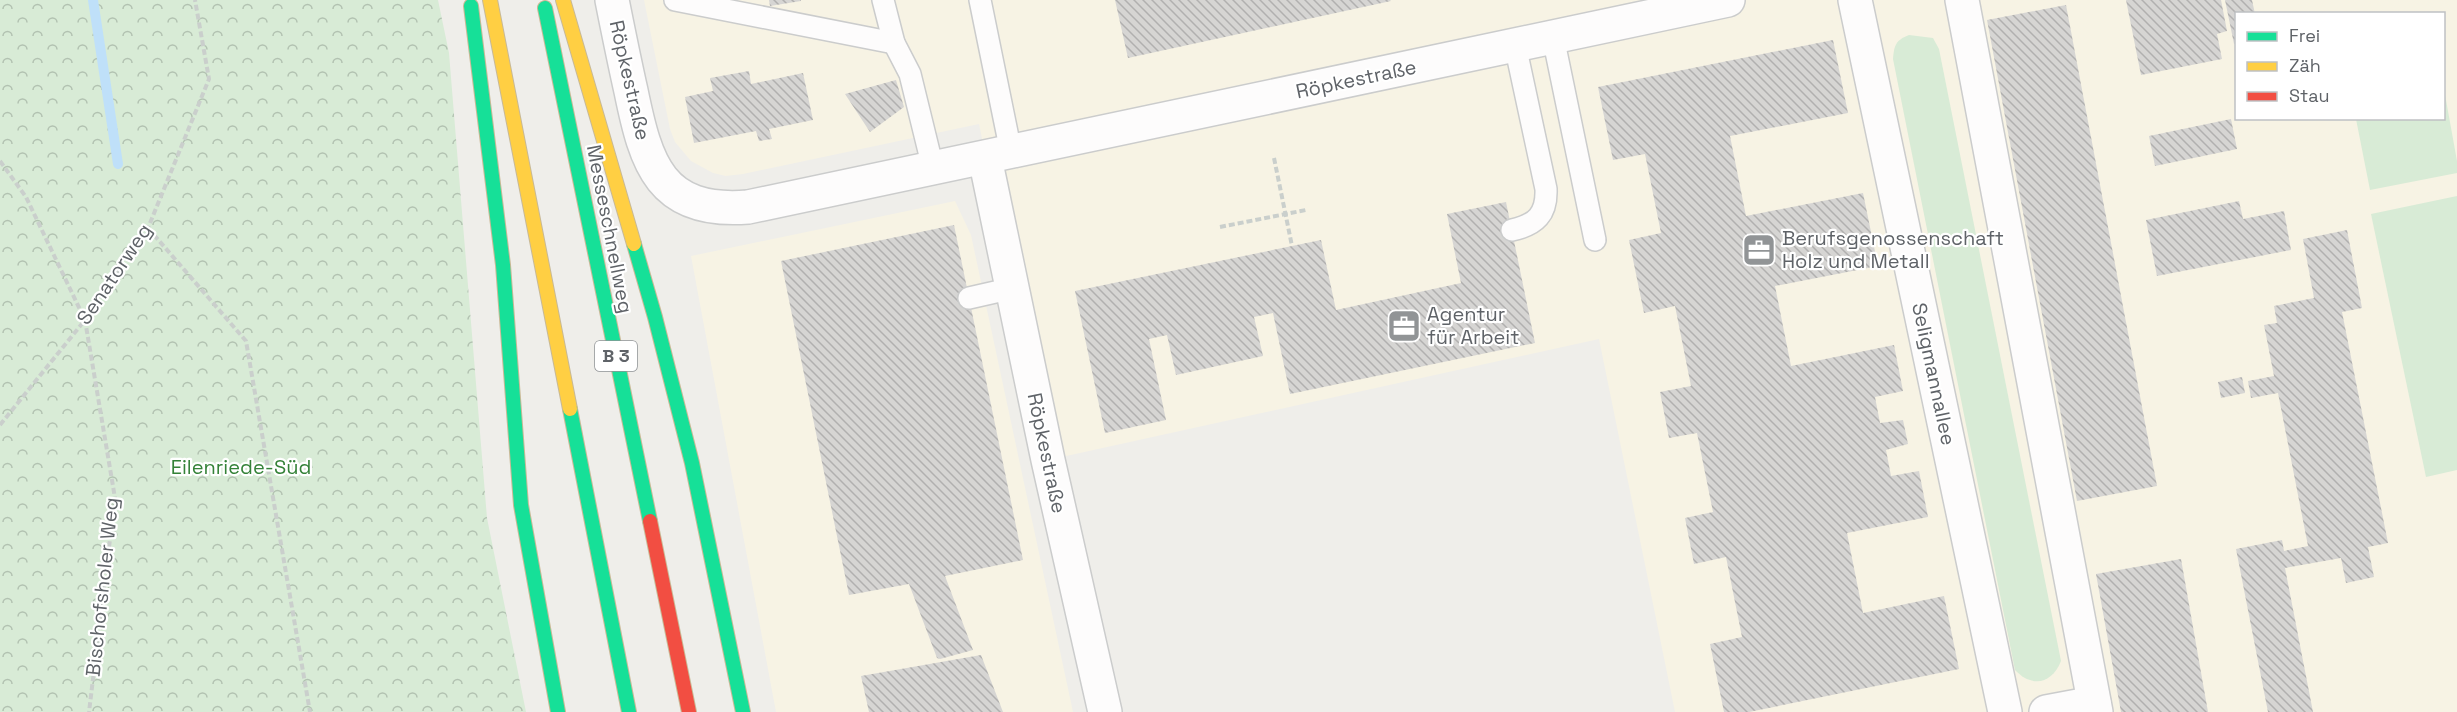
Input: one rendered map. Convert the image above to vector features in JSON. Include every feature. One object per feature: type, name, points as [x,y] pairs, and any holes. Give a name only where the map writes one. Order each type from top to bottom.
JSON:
[{"type":"highway","points":[[470,0],[503,265],[521,505],[558,712]]},
{"type":"highway","points":[[490,0],[629,712]]},
{"type":"highway","name":"Messeschnellweg","points":[[544,0],[689,712]]},
{"type":"highway","points":[[563,0],[692,463],[743,712]]},
{"type":"street","name":"Röpkestraße","points":[[612,0],[640,134],[655,171],[667,186],[685,198],[707,206],[729,208],[748,207],[998,155],[1728,0]]},
{"type":"street","name":"Seligmannallee","points":[[1855,0],[2006,712]]},
{"type":"street","points":[[1962,0],[2095,707],[2046,712]]},
{"type":"street","name":"Röpkestraße","points":[[998,155],[1012,288],[1105,712]]},
{"type":"lane","points":[[675,0],[894,43]]},
{"type":"lane","points":[[883,0],[894,43],[910,74],[933,168]]},
{"type":"lane","points":[[980,0],[998,155]]},
{"type":"lane","points":[[1553,37],[1595,240]]},
{"type":"lane","points":[[1512,230],[1535,221],[1546,203],[1546,189],[1515,45]]},
{"type":"lane","points":[[969,298],[1012,288]]},
{"type":"path","name":"Senatorweg","points":[[0,425],[85,320],[148,228],[209,79],[195,0]]},
{"type":"path","points":[[1274,159],[1292,246]]},
{"type":"path","name":"Bischofsholer Weg","points":[[0,161],[26,197],[85,320],[115,498],[89,712]]},
{"type":"path","points":[[1220,227],[1306,210]]},
{"type":"path","points":[[148,228],[246,341],[310,712]]},
{"type":"shaded area","points":[[644,0],[1962,0],[2096,712],[1675,712],[1599,339],[1048,460],[979,124],[743,174],[726,176],[713,173],[691,161],[675,142],[670,129]]},
{"type":"shaded area","points":[[1975,0],[2457,0],[2457,712],[2107,712]]},
{"type":"shaded area","points":[[955,201],[971,235],[1073,712],[776,712],[691,256]]},
{"type":"green space","name":"Eilenriede-Süd","points":[[0,0],[438,0],[449,53],[487,518],[526,712],[0,712]]},
{"type":"green space","points":[[1909,35],[1933,38],[1939,49],[2061,661],[2052,675],[2041,681],[2028,679],[2015,670],[1893,59],[1896,44]]},
{"type":"green space","points":[[2445,95],[2457,161],[2457,173],[2370,190],[2356,120],[2445,120]]},
{"type":"green space","points":[[2457,196],[2457,470],[2426,477],[2371,214]]},
{"type":"building","points":[[769,0],[801,0],[801,1],[770,6]]},
{"type":"building","points":[[1115,0],[1390,0],[1391,1],[1128,58]]},
{"type":"building","points":[[2126,0],[2221,0],[2227,31],[2217,34],[2222,59],[2141,75]]},
{"type":"building","points":[[2225,0],[2252,0],[2255,12],[2235,12],[2234,44]]},
{"type":"building","points":[[2066,5],[2157,486],[2077,501],[1987,20]]},
{"type":"building","points":[[1833,40],[1848,113],[1730,136],[1746,216],[1863,193],[1878,266],[1775,286],[1791,366],[1894,345],[1903,391],[1875,397],[1880,423],[1903,420],[1908,444],[1886,450],[1891,476],[1919,471],[1928,517],[1847,533],[1863,613],[1944,596],[1959,669],[1749,712],[1724,712],[1710,644],[1742,637],[1726,557],[1694,564],[1685,518],[1713,512],[1697,433],[1669,438],[1660,392],[1691,386],[1675,306],[1644,313],[1629,240],[1661,233],[1645,154],[1613,160],[1598,87]]},
{"type":"building","points":[[749,71],[751,84],[803,73],[813,120],[769,129],[772,139],[759,141],[756,131],[694,143],[685,97],[713,91],[710,78]]},
{"type":"building","points":[[896,80],[904,107],[870,132],[845,94]]},
{"type":"building","points":[[2231,119],[2237,149],[2155,166],[2149,136]]},
{"type":"building","points":[[2239,201],[2243,219],[2284,211],[2291,250],[2157,276],[2146,220]]},
{"type":"building","name":"Agentur für Arbeit","points":[[1506,202],[1535,343],[1290,394],[1273,313],[1254,317],[1263,356],[1176,375],[1167,335],[1149,339],[1166,420],[1105,433],[1075,291],[1321,240],[1336,310],[1461,283],[1447,214]]},
{"type":"building","points":[[954,225],[1023,560],[945,576],[973,650],[940,659],[937,658],[909,584],[849,595],[781,261]]},
{"type":"building","points":[[2347,230],[2362,308],[2342,312],[2388,543],[2368,547],[2374,577],[2346,583],[2341,558],[2285,568],[2313,712],[2268,712],[2236,549],[2282,540],[2284,551],[2308,546],[2278,393],[2251,398],[2248,381],[2274,376],[2264,325],[2277,323],[2274,306],[2314,298],[2303,239]]},
{"type":"building","points":[[2242,377],[2245,393],[2221,398],[2218,382]]},
{"type":"building","points":[[2181,559],[2208,712],[2121,712],[2096,574]]},
{"type":"building","points":[[981,655],[1003,712],[869,712],[861,676]]},
{"type":"waterway","points":[[93,0],[118,164]]},
{"type":"traffic: fast","points":[[471,6],[503,265],[521,505],[558,712]]},
{"type":"traffic: fast","points":[[545,8],[650,521]]},
{"type":"traffic: fast","points":[[634,244],[692,463],[743,712]]},
{"type":"traffic: fast","points":[[570,409],[629,712]]},
{"type":"traffic: slow","points":[[490,0],[570,409]]},
{"type":"traffic: slow","points":[[563,0],[634,244]]},
{"type":"traffic: jam","points":[[650,521],[689,712]]},
{"type":"place","name":"Berufsgenossenschaft Holz und Metall","points":[[1759,250]]},
{"type":"place","name":"Agentur für Arbeit","points":[[1404,326]]}]
